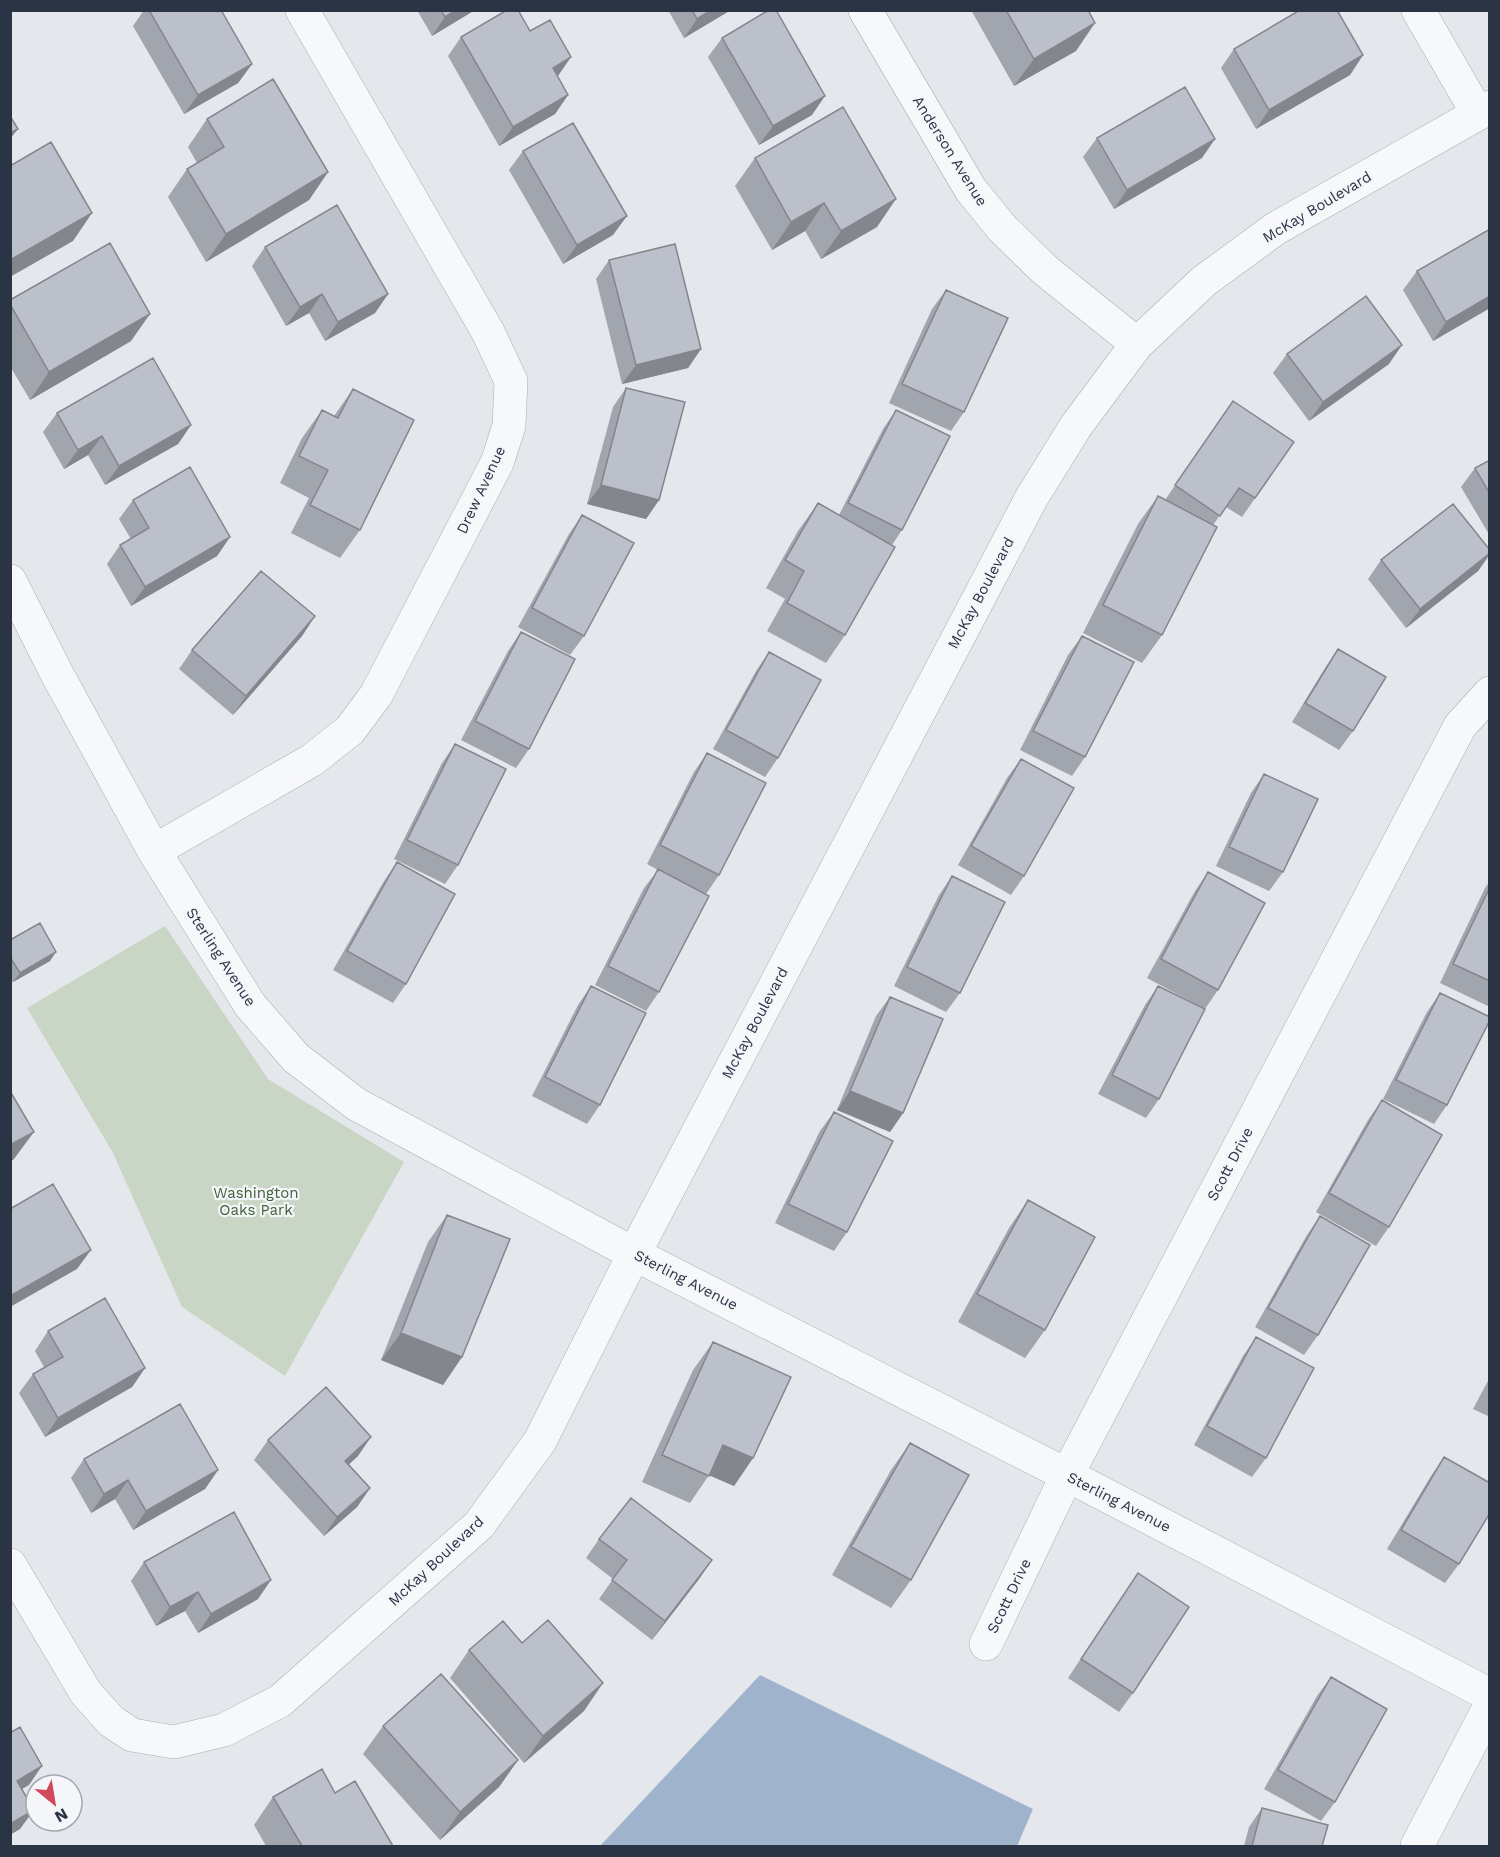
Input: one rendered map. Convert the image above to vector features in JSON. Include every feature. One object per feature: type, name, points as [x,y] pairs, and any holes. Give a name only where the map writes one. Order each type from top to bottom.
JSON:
[{"type":"street","name":"Drew Avenue","points":[[154,851],[312,760],[350,730],[376,695],[497,463],[509,426],[511,381],[488,332],[302,10]]},
{"type":"street","name":"Anderson Avenue","points":[[865,10],[941,140],[977,197],[1002,228],[1045,270],[1137,344]]},
{"type":"street","points":[[1418,10],[1484,111]]},
{"type":"street","name":"McKay Boulevard","points":[[10,1565],[86,1694],[111,1721],[132,1735],[174,1742],[224,1730],[280,1701],[479,1526],[540,1441],[634,1254],[1032,496],[1076,426],[1137,344],[1204,281],[1275,229],[1484,111]]},
{"type":"street","name":"Sterling Avenue","points":[[10,581],[57,674],[154,851],[250,1005],[296,1058],[356,1104],[634,1254],[1067,1475],[1490,1695]]},
{"type":"street","name":"Scott Drive","points":[[986,1644],[1067,1475],[1460,726],[1490,693]]},
{"type":"street","points":[[1417,1846],[1490,1706]]},
{"type":"green space","name":"Washington Oaks Park","points":[[165,926],[268,1079],[404,1162],[285,1376],[182,1307],[113,1153],[27,1008]]},
{"type":"water","points":[[760,1675],[1033,1809],[1017,1846],[600,1846]]},
{"type":"building","points":[[149,10],[221,10],[252,64],[198,95]]},
{"type":"building","points":[[441,10],[456,10],[445,17]]},
{"type":"building","points":[[507,10],[518,10],[530,31],[550,20],[571,57],[553,68],[568,95],[513,127],[461,37]]},
{"type":"building","points":[[692,10],[711,10],[697,19]]},
{"type":"building","points":[[769,10],[776,10],[825,96],[773,126],[722,38]]},
{"type":"building","points":[[1006,10],[1088,10],[1095,23],[1034,59]]},
{"type":"building","points":[[1300,10],[1337,10],[1363,55],[1269,110],[1234,49]]},
{"type":"building","points":[[273,79],[328,172],[226,234],[187,169],[224,147],[207,119]]},
{"type":"building","points":[[1185,87],[1215,139],[1127,190],[1097,138]]},
{"type":"building","points":[[843,107],[896,199],[841,231],[824,203],[791,222],[755,158]]},
{"type":"building","points":[[10,116],[18,129],[10,133]]},
{"type":"building","points":[[573,123],[627,216],[577,245],[523,151]]},
{"type":"building","points":[[51,142],[92,213],[10,260],[10,166]]},
{"type":"building","points":[[337,205],[388,294],[338,322],[322,294],[300,307],[265,247]]},
{"type":"building","points":[[1490,229],[1490,296],[1446,322],[1417,271]]},
{"type":"building","points":[[110,243],[150,314],[49,372],[10,304],[10,300]]},
{"type":"building","points":[[675,244],[701,349],[636,365],[609,260]]},
{"type":"building","points":[[946,290],[1008,318],[964,412],[902,384]]},
{"type":"building","points":[[1366,296],[1402,345],[1323,402],[1287,354]]},
{"type":"building","points":[[153,358],[191,425],[119,466],[102,436],[78,450],[57,413]]},
{"type":"building","points":[[626,388],[685,402],[659,500],[601,485]]},
{"type":"building","points":[[353,389],[414,420],[360,530],[310,505],[328,470],[299,456],[322,410],[338,418]]},
{"type":"building","points":[[1233,401],[1294,442],[1255,498],[1239,488],[1220,516],[1175,485]]},
{"type":"building","points":[[896,410],[950,436],[902,530],[848,503]]},
{"type":"building","points":[[1490,460],[1490,494],[1475,468]]},
{"type":"building","points":[[190,467],[230,537],[145,587],[120,545],[149,528],[133,500]]},
{"type":"building","points":[[1158,496],[1217,527],[1162,635],[1103,605]]},
{"type":"building","points":[[818,503],[895,547],[845,635],[787,603],[804,571],[785,560]]},
{"type":"building","points":[[1453,504],[1490,550],[1490,553],[1420,609],[1381,560]]},
{"type":"building","points":[[582,515],[634,543],[584,636],[532,608]]},
{"type":"building","points":[[261,571],[315,616],[246,696],[192,650]]},
{"type":"building","points":[[521,632],[575,659],[529,749],[475,721]]},
{"type":"building","points":[[1082,636],[1134,662],[1085,757],[1033,731]]},
{"type":"building","points":[[1338,649],[1386,677],[1353,731],[1305,703]]},
{"type":"building","points":[[769,652],[821,680],[778,758],[726,730]]},
{"type":"building","points":[[455,744],[506,769],[458,865],[407,840]]},
{"type":"building","points":[[707,753],[766,783],[719,875],[660,845]]},
{"type":"building","points":[[1021,759],[1074,788],[1024,876],[971,846]]},
{"type":"building","points":[[1264,774],[1318,799],[1283,872],[1229,847]]},
{"type":"building","points":[[397,862],[455,894],[406,984],[347,951]]},
{"type":"building","points":[[658,869],[709,896],[659,992],[608,966]]},
{"type":"building","points":[[1208,872],[1265,903],[1218,990],[1161,959]]},
{"type":"building","points":[[952,876],[1005,902],[960,993],[907,967]]},
{"type":"building","points":[[1490,887],[1490,981],[1453,964]]},
{"type":"building","points":[[40,923],[56,952],[20,973],[10,957],[10,940]]},
{"type":"building","points":[[591,986],[646,1013],[600,1105],[545,1077]]},
{"type":"building","points":[[1158,986],[1205,1009],[1159,1099],[1112,1075]]},
{"type":"building","points":[[1440,993],[1490,1017],[1447,1105],[1396,1080]]},
{"type":"building","points":[[890,997],[943,1019],[903,1113],[850,1091]]},
{"type":"building","points":[[10,1091],[34,1132],[10,1145]]},
{"type":"building","points":[[1382,1100],[1442,1135],[1389,1227],[1329,1193]]},
{"type":"building","points":[[834,1112],[893,1141],[847,1232],[788,1204]]},
{"type":"building","points":[[53,1184],[91,1250],[10,1296],[10,1209]]},
{"type":"building","points":[[1028,1200],[1095,1237],[1045,1330],[977,1294]]},
{"type":"building","points":[[447,1215],[510,1239],[462,1357],[401,1333]]},
{"type":"building","points":[[1320,1216],[1370,1245],[1318,1335],[1268,1308]]},
{"type":"building","points":[[105,1298],[145,1368],[58,1418],[33,1374],[63,1357],[48,1331]]},
{"type":"building","points":[[1256,1337],[1314,1368],[1266,1458],[1207,1426]]},
{"type":"building","points":[[713,1342],[791,1377],[753,1458],[723,1445],[709,1476],[662,1455]]},
{"type":"building","points":[[326,1387],[371,1437],[345,1461],[370,1488],[337,1517],[268,1440]]},
{"type":"building","points":[[180,1404],[218,1470],[146,1511],[128,1480],[104,1494],[84,1459]]},
{"type":"building","points":[[910,1443],[969,1475],[911,1580],[851,1547]]},
{"type":"building","points":[[1444,1457],[1490,1483],[1490,1513],[1459,1564],[1401,1530]]},
{"type":"building","points":[[631,1498],[712,1560],[665,1621],[612,1580],[627,1560],[599,1539]]},
{"type":"building","points":[[234,1512],[271,1580],[211,1614],[198,1592],[170,1607],[144,1562]]},
{"type":"building","points":[[1138,1573],[1189,1607],[1133,1693],[1081,1659]]},
{"type":"building","points":[[548,1620],[603,1683],[543,1736],[469,1650],[503,1621],[522,1643]]},
{"type":"building","points":[[441,1674],[518,1760],[460,1812],[383,1726]]},
{"type":"building","points":[[1331,1677],[1387,1709],[1335,1802],[1278,1770]]},
{"type":"building","points":[[20,1727],[42,1766],[30,1773],[24,1773],[24,1777],[17,1781],[24,1793],[24,1816],[10,1824],[10,1733]]},
{"type":"building","points":[[322,1769],[335,1793],[355,1781],[393,1846],[302,1846],[273,1797]]},
{"type":"building","points":[[1262,1808],[1328,1825],[1322,1846],[1252,1846]]}]
